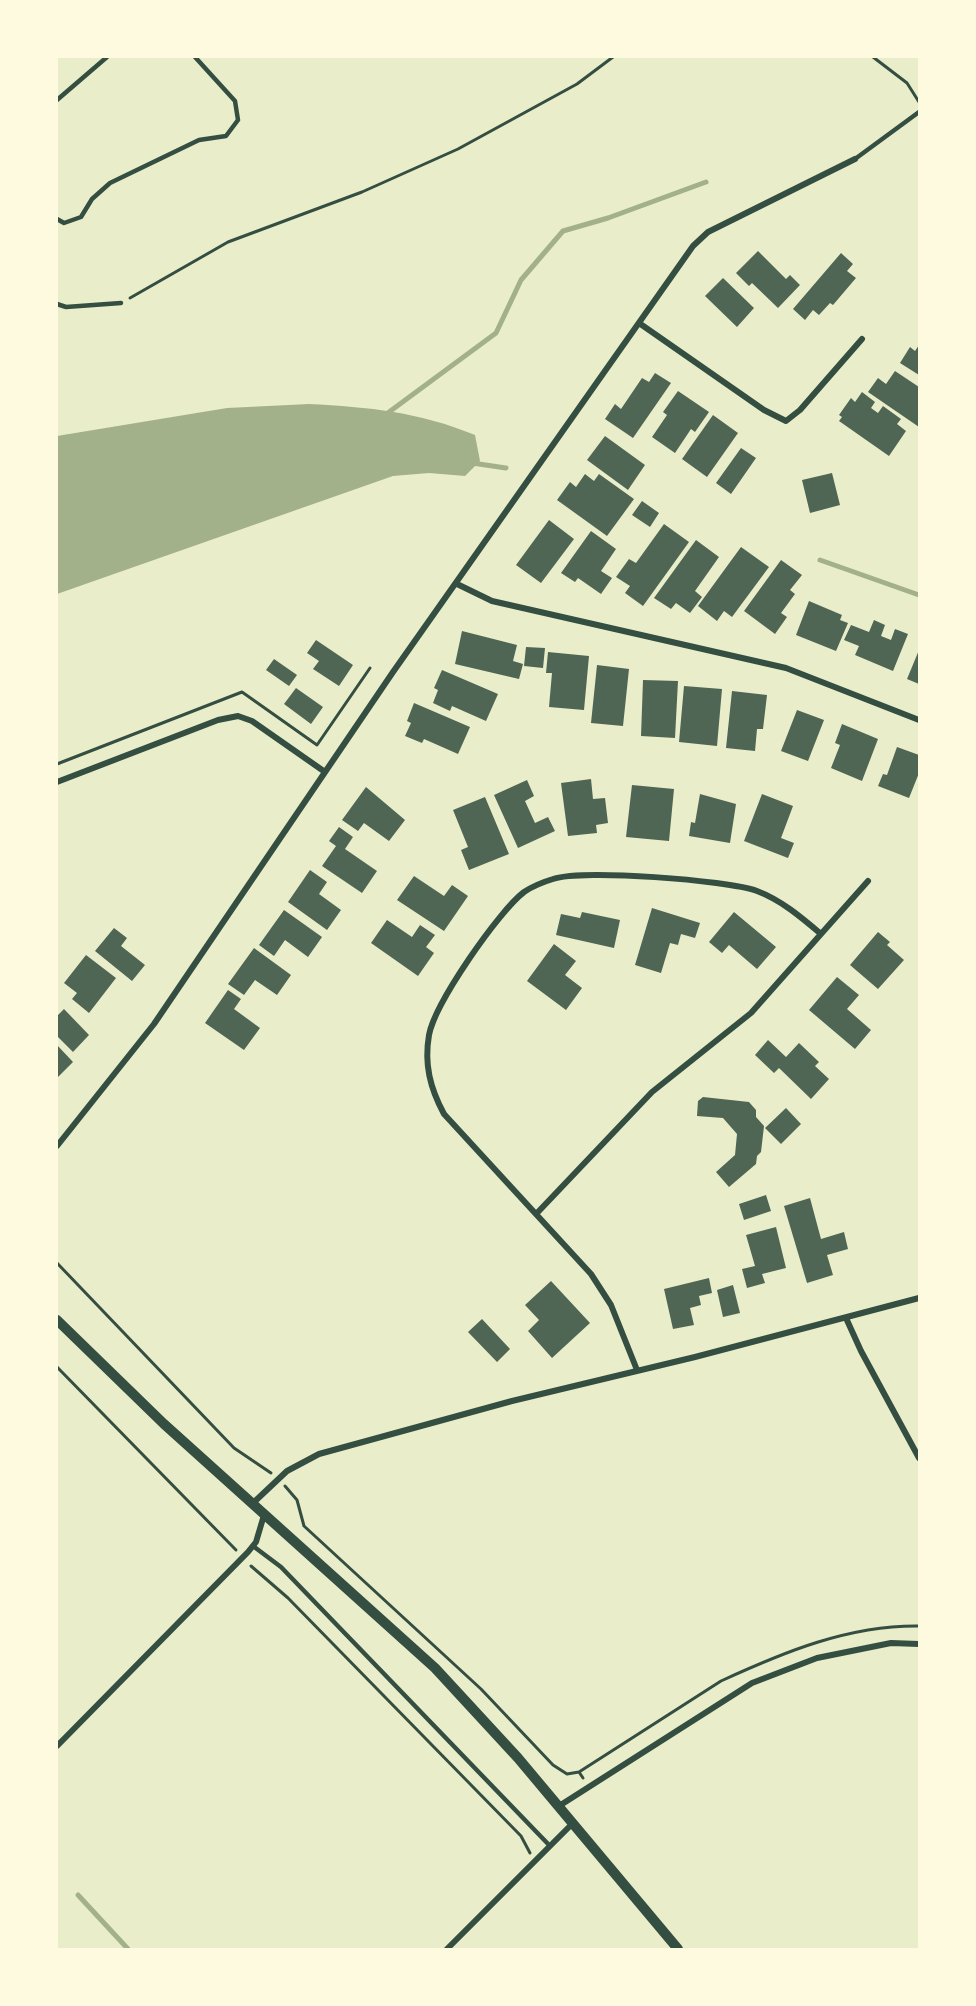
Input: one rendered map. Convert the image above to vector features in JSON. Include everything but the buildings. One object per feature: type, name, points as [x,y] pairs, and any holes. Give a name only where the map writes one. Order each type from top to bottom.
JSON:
[{"type":"street","points":[[57,1146],[154,1024],[325,772],[693,246],[708,232],[855,159]]},
{"type":"street","points":[[639,323],[764,410],[786,421],[800,410],[862,339]]},
{"type":"street","points":[[457,584],[492,602],[786,668],[919,720]]},
{"type":"street","points":[[57,782],[218,720],[238,716],[252,721],[325,772]]},
{"type":"street","points":[[637,1370],[612,1305],[603,1290],[538,1212],[444,1113],[431,1087],[427,1071],[429,1037],[438,1011],[510,906],[537,885],[570,874],[725,884],[750,889],[770,897],[821,934]]},
{"type":"street","points":[[538,1212],[651,1092],[751,1013],[868,881]]},
{"type":"street","points":[[252,1504],[277,1479],[305,1459],[336,1448],[919,1298]]},
{"type":"street","points":[[846,1318],[861,1351],[919,1458]]},
{"type":"street","points":[[57,1320],[252,1504],[435,1668],[518,1758],[678,1949]]},
{"type":"street","points":[[57,1746],[254,1546],[264,1515]]},
{"type":"street","points":[[559,1806],[752,1683],[817,1658],[891,1643],[919,1644]]},
{"type":"street","points":[[447,1949],[573,1823]]},
{"type":"lane","points":[[57,100],[107,57]]},
{"type":"lane","points":[[57,219],[64,223],[81,217],[92,199],[110,183],[159,161],[181,148],[199,140],[226,136],[238,120],[235,100],[195,57]]},
{"type":"lane","points":[[855,159],[919,112]]},
{"type":"lane","points":[[57,304],[66,307],[121,303]]},
{"type":"lane","points":[[254,1546],[281,1568],[550,1846]]},
{"type":"path","points":[[121,303],[228,242],[362,192],[458,150],[577,84],[613,57]]},
{"type":"path","points":[[873,57],[907,83],[919,102]]},
{"type":"path","points":[[317,745],[370,668]]},
{"type":"path","points":[[57,1263],[234,1448],[260,1464],[294,1494],[304,1526],[481,1689],[553,1765],[567,1774],[579,1772]]},
{"type":"path","points":[[57,1367],[260,1575],[288,1598],[421,1732],[521,1836],[527,1850],[537,1859]]},
{"type":"shaded area","points":[[309,404],[394,412],[454,427],[475,435],[480,461],[465,476],[429,473],[393,476],[57,594],[57,436],[227,408]]},
{"type":"waterway","points":[[385,415],[496,333],[521,280],[563,231],[608,218],[706,182]]},
{"type":"waterway","points":[[472,463],[506,468]]},
{"type":"waterway","points":[[820,560],[919,595]]},
{"type":"waterway","points":[[78,1895],[128,1949]]}]
